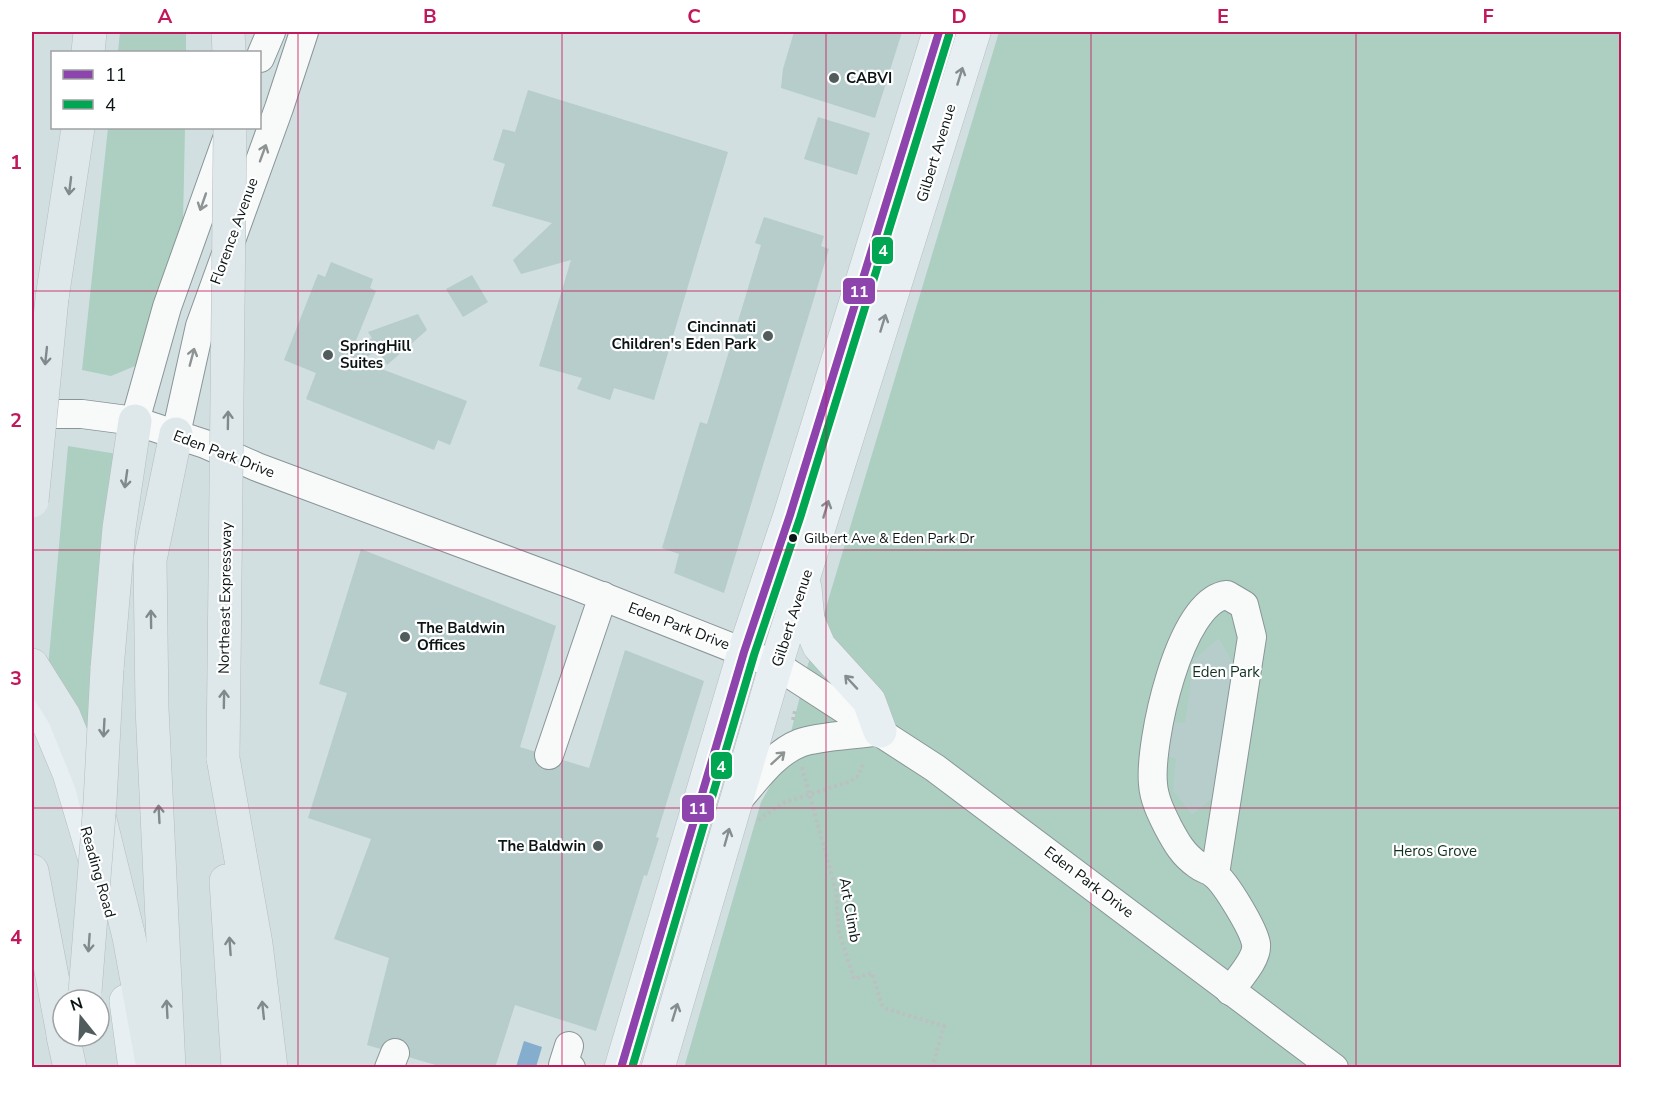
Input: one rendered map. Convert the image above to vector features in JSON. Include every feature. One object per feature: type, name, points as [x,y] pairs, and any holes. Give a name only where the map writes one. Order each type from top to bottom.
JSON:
[{"type":"highway","points":[[88,51],[90,32]]},
{"type":"highway","points":[[228,32],[229,51]]},
{"type":"highway","points":[[32,501],[52,298],[78,129]]},
{"type":"highway","name":"Northeast Expressway","points":[[231,129],[223,758],[226,884],[238,1068]]},
{"type":"highway","points":[[86,988],[119,528],[135,421]]},
{"type":"highway","points":[[169,1068],[152,708],[150,560],[176,434]]},
{"type":"highway","points":[[32,665],[64,716],[91,783],[129,937],[149,1057],[153,1068]]},
{"type":"highway","points":[[223,758],[256,944],[270,1068]]},
{"type":"highway","points":[[32,871],[54,988]]},
{"type":"highway","points":[[66,1048],[70,1068]]},
{"type":"highway","points":[[81,1068],[82,1048]]},
{"type":"main road","points":[[621,1068],[665,928],[744,652],[790,515],[939,32]]},
{"type":"main road","name":"Gilbert Avenue","points":[[658,1068],[750,809],[776,665],[804,582],[974,32]]},
{"type":"main road","points":[[804,582],[808,620],[819,646],[869,701],[880,731]]},
{"type":"main road","name":"Reading Road","points":[[32,685],[69,773],[111,916],[119,949],[135,1068]]},
{"type":"street","points":[[261,56],[271,32]]},
{"type":"street","name":"Florence Avenue","points":[[176,434],[200,326],[304,32]]},
{"type":"street","points":[[135,421],[167,307],[211,176],[231,129]]},
{"type":"street","name":"Eden Park Drive","points":[[32,414],[82,414],[135,421],[176,434],[603,596],[776,665],[935,768],[1334,1068]]},
{"type":"street","points":[[1215,874],[1252,637],[1244,605],[1227,595],[1214,598],[1201,609],[1183,644],[1165,697],[1152,769],[1155,798],[1178,845],[1193,862],[1215,874],[1248,926],[1256,946],[1251,960],[1230,991]]},
{"type":"street","points":[[549,755],[603,596]]},
{"type":"street","points":[[750,809],[776,758],[795,746],[817,738],[880,731]]},
{"type":"path","points":[[800,760],[811,793]]},
{"type":"path","points":[[750,809],[785,802],[849,782],[857,777],[862,765]]},
{"type":"path","name":"Art Climb","points":[[811,793],[836,891],[839,932],[854,979],[872,973],[882,1005],[887,1009],[944,1026],[932,1068]]},
{"type":"path","points":[[871,1068],[876,1068]]},
{"type":"green space","points":[[120,32],[186,32],[186,51],[118,51]]},
{"type":"green space","name":"Eden Park","points":[[999,32],[1621,32],[1621,1067],[684,1068],[761,802],[777,774],[800,759],[791,732],[808,664],[824,624],[824,614]]},
{"type":"green space","points":[[108,129],[185,129],[183,222],[135,366],[111,376],[82,370]]},
{"type":"green space","points":[[68,446],[117,454],[87,748],[48,668]]},
{"type":"water","points":[[524,1041],[542,1047],[536,1067],[516,1067]]},
{"type":"building","name":"CABVI","points":[[794,32],[902,32],[875,118],[781,88],[783,69]]},
{"type":"building","points":[[528,90],[728,152],[654,400],[614,388],[610,400],[577,389],[582,378],[539,366],[571,260],[521,274],[513,260],[552,223],[492,206],[505,164],[493,160],[503,129],[515,132]]},
{"type":"building","points":[[818,117],[870,133],[857,175],[804,159]]},
{"type":"building","name":"Cincinnati Children's Eden Park","points":[[764,217],[824,236],[821,246],[829,249],[724,593],[674,573],[679,554],[662,548],[700,422],[707,424],[761,245],[755,243]]},
{"type":"building","name":"SpringHill Suites","points":[[331,262],[373,279],[370,288],[376,291],[353,348],[372,338],[368,332],[418,314],[427,330],[387,365],[378,350],[360,361],[467,401],[450,445],[438,440],[434,450],[306,399],[316,373],[284,360],[318,274],[325,277]]},
{"type":"building","points":[[472,275],[488,302],[463,317],[446,289]]},
{"type":"building","points":[[361,549],[556,626],[520,747],[589,768],[625,650],[704,681],[656,837],[659,838],[647,876],[644,875],[596,1031],[515,1005],[495,1068],[446,1068],[367,1045],[389,958],[334,939],[371,839],[308,818],[347,693],[319,684]]},
{"type":"building","points":[[1219,638],[1236,669],[1212,798],[1192,815],[1173,791],[1176,758],[1160,755],[1165,722],[1185,723],[1194,659]]},
{"type":"transit line","name":"11","points":[[621,1068],[744,652],[790,515],[939,32]]},
{"type":"transit line","name":"4","points":[[632,1068],[754,655],[800,518],[949,35]]},
{"type":"place","name":"CABVI","points":[[834,78]]},
{"type":"place","name":"Cincinnati Children's Eden Park","points":[[768,336]]},
{"type":"place","name":"SpringHill Suites","points":[[328,355]]},
{"type":"place","name":"Gilbert Ave & Eden Park Dr","points":[[793,538]]},
{"type":"place","name":"The Baldwin Offices","points":[[405,637]]},
{"type":"place","name":"The Baldwin","points":[[598,846]]},
{"type":"park label","name":"Heros Grove","points":[[1435,851]]}]
